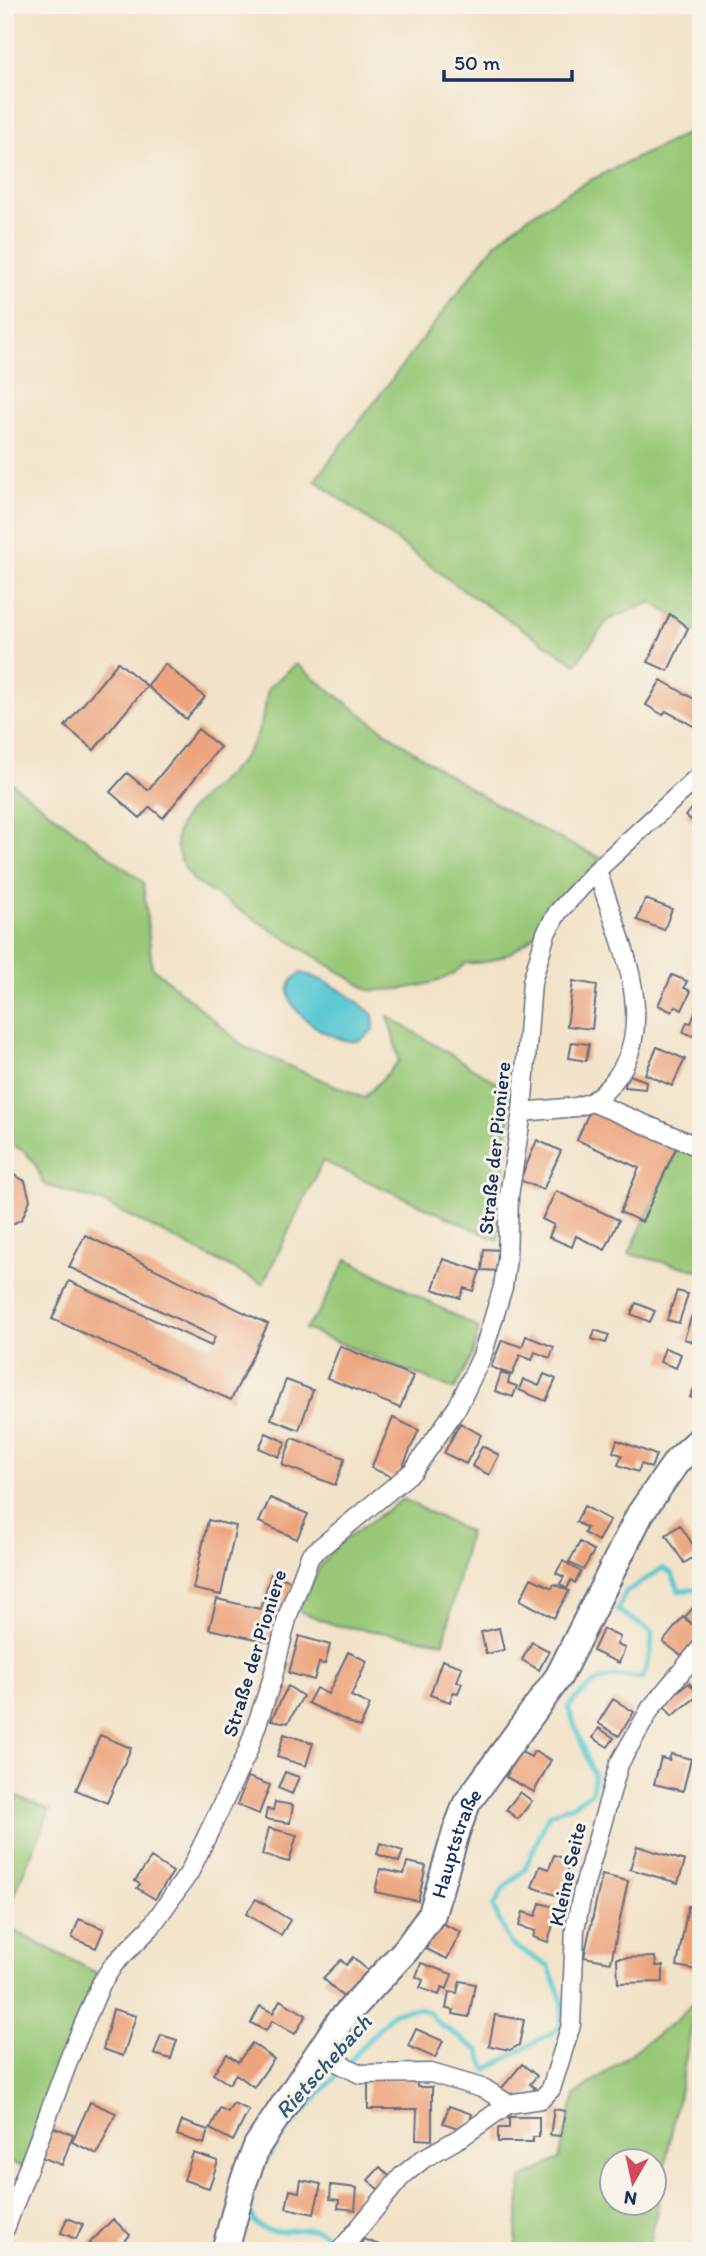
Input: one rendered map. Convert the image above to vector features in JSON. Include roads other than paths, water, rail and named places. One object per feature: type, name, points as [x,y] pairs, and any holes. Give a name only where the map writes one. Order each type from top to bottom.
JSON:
[{"type":"street","name":"Straße der Pioniere","points":[[5,2230],[71,2054],[101,1983],[114,1964],[150,1928],[189,1873],[247,1754],[272,1680],[288,1615],[310,1556],[413,1471],[442,1432],[472,1380],[502,1287],[507,1259],[509,1196],[522,1112],[532,982],[539,953],[558,912],[597,870],[701,775]]},
{"type":"street","points":[[522,1112],[576,1107],[592,1102],[609,1090],[628,1060],[637,1015],[632,981],[597,870]]},
{"type":"street","points":[[592,1102],[701,1149]]},
{"type":"street","name":"Hauptstraße","points":[[225,2251],[243,2183],[257,2146],[325,2056],[341,2021],[406,1950],[432,1914],[467,1803],[559,1676],[640,1514],[677,1461],[701,1439]]},
{"type":"street","name":"Kleine Seite","points":[[340,2251],[402,2176],[508,2104],[541,2099],[551,2089],[571,2025],[575,1928],[583,1890],[619,1764],[650,1708],[701,1648]]},
{"type":"street","points":[[325,2056],[360,2074],[431,2073],[485,2089],[508,2104]]},
{"type":"water","points":[[301,973],[340,989],[357,1002],[373,1015],[374,1029],[356,1041],[345,1040],[317,1028],[294,1006],[289,994],[291,983]]},
{"type":"waterway","name":"Rietschebach","points":[[701,1471],[697,1484],[701,1497]]},
{"type":"waterway","name":"Rietschebach","points":[[263,2166],[281,2137],[394,2012],[420,2008],[429,2012],[436,2021],[479,2051],[486,2070],[560,2028],[563,2003],[549,1967],[510,1943],[493,1907],[504,1888],[525,1869],[549,1814],[571,1806],[592,1792],[594,1776],[568,1708],[584,1691],[601,1680],[620,1676],[643,1678],[651,1650],[652,1632],[617,1610],[626,1592],[663,1568],[672,1574],[679,1591],[701,1589]]},
{"type":"waterway","name":"Rietschebach","points":[[252,2198],[250,2213],[256,2224],[274,2231],[315,2230],[325,2234],[327,2244],[324,2251]]}]
